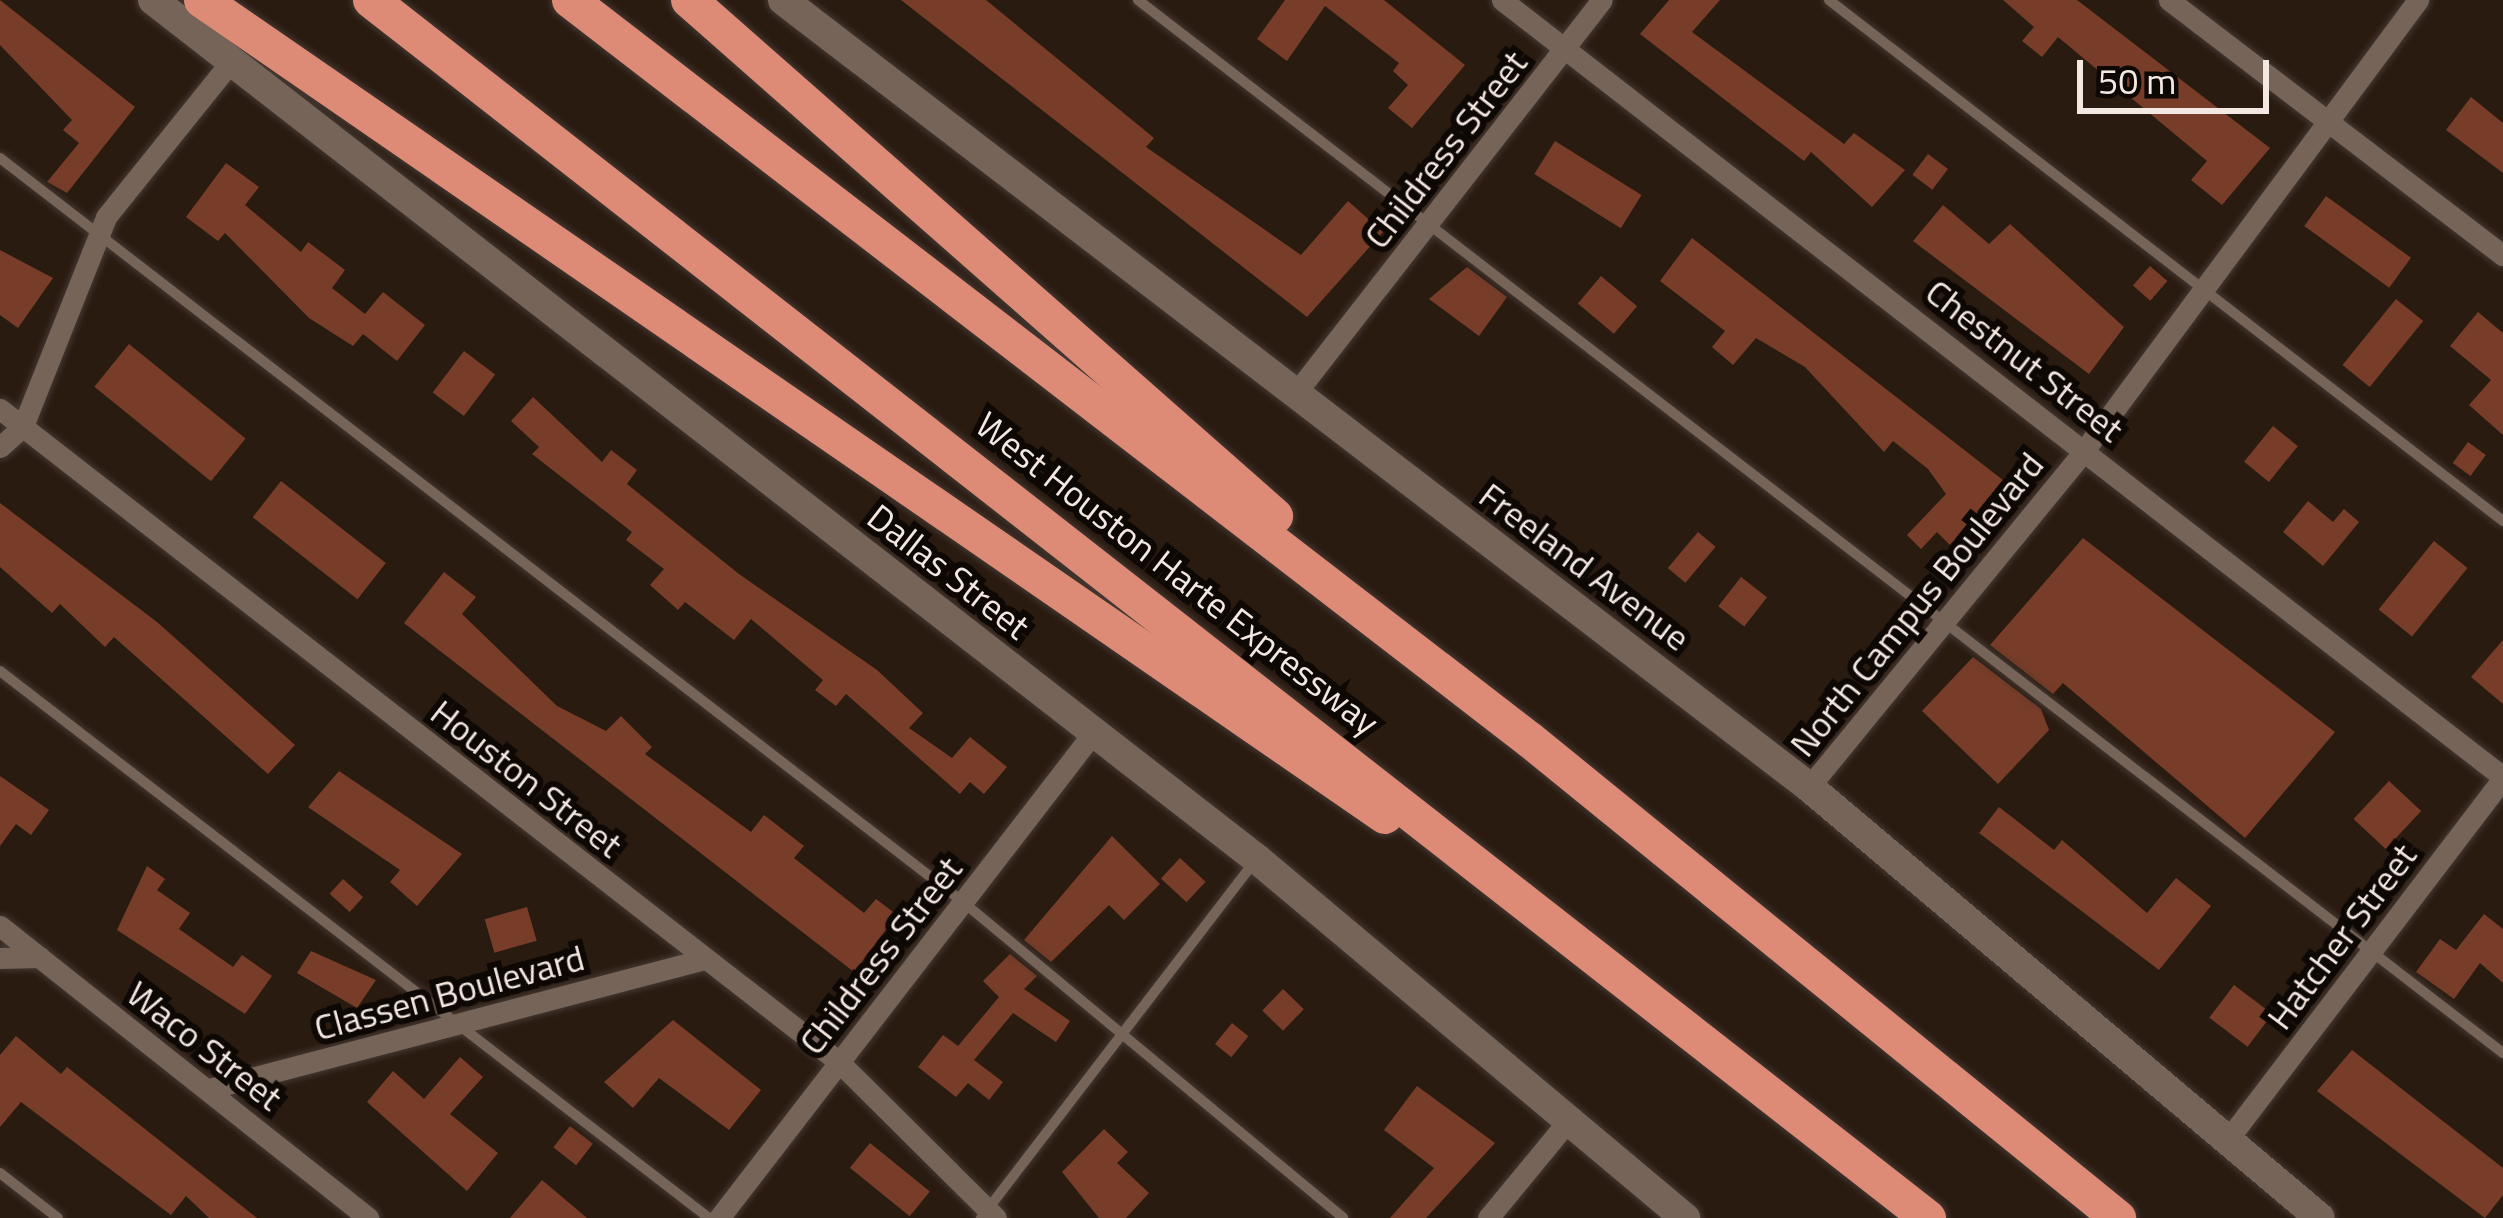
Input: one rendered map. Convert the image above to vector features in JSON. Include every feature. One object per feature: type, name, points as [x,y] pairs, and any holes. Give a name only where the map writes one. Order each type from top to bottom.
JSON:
[{"type":"highway","points":[[202,0],[1639,991]]},
{"type":"highway","name":"West Houston Harte Expressway","points":[[371,0],[1928,1218]]},
{"type":"highway","points":[[570,0],[1530,740],[2117,1218]]},
{"type":"highway","points":[[689,0],[1530,740]]},
{"type":"main road","name":"Dallas Street","points":[[153,0],[1257,859],[1685,1218]]},
{"type":"main road","name":"Freeland Avenue","points":[[783,0],[1809,787],[2232,1135],[2320,1218]]},
{"type":"street","name":"Chestnut Street","points":[[1502,0],[2086,448],[2503,778]]},
{"type":"street","name":"Childress Street","points":[[1295,394],[1602,0]]},
{"type":"street","points":[[2169,0],[2324,123],[2503,255]]},
{"type":"street","name":"North Campus Boulevard","points":[[1809,787],[2086,448],[2418,0]]},
{"type":"street","points":[[0,447],[23,426],[99,233],[230,63]]},
{"type":"street","name":"Houston Street","points":[[0,409],[839,1062],[988,1216]]},
{"type":"street","name":"Childress Street","points":[[719,1218],[1094,733]]},
{"type":"street","name":"Hatcher Street","points":[[2232,1135],[2503,778]]},
{"type":"street","name":"Waco Street","points":[[0,926],[368,1218]]},
{"type":"street","points":[[0,958],[40,957]]},
{"type":"street","name":"Classen Boulevard","points":[[209,1089],[705,959]]},
{"type":"street","points":[[1488,1218],[1568,1122]]},
{"type":"lane","points":[[1138,0],[2503,1053]]},
{"type":"lane","points":[[1829,0],[2503,521]]},
{"type":"lane","points":[[0,158],[963,902],[1343,1218]]},
{"type":"lane","points":[[0,671],[709,1218]]},
{"type":"lane","points":[[988,1216],[1257,859]]},
{"type":"lane","points":[[0,1174],[58,1218]]},
{"type":"building","points":[[0,0],[135,107],[67,193],[47,182],[79,143],[63,130],[72,120],[0,45]]},
{"type":"building","points":[[901,0],[986,0],[1154,138],[1146,147],[1301,255],[1348,201],[1383,232],[1307,317]]},
{"type":"building","points":[[1285,0],[1384,0],[1465,65],[1412,128],[1388,108],[1408,85],[1393,71],[1399,63],[1325,6],[1287,61],[1257,39]]},
{"type":"building","points":[[1669,0],[1720,0],[1692,32],[1844,144],[1854,133],[1905,170],[1872,207],[1811,152],[1804,161],[1640,34]]},
{"type":"building","points":[[2003,0],[2077,0],[2270,148],[2222,205],[2191,180],[2207,161],[2058,37],[2042,57],[2022,41],[2034,27]]},
{"type":"building","points":[[2471,97],[2503,123],[2503,173],[2446,130]]},
{"type":"building","points":[[1555,141],[1642,195],[1621,228],[1534,174]]},
{"type":"building","points":[[1928,154],[1948,169],[1932,190],[1912,175]]},
{"type":"building","points":[[226,163],[259,187],[245,205],[301,252],[308,242],[345,270],[332,288],[365,314],[383,292],[425,325],[397,361],[363,334],[353,346],[309,318],[225,233],[218,241],[186,217]]},
{"type":"building","points":[[2326,196],[2411,258],[2389,288],[2304,226]]},
{"type":"building","points":[[1943,205],[1989,244],[2010,224],[2124,327],[2089,374],[1913,241]]},
{"type":"building","points":[[1692,238],[2008,484],[1950,545],[1937,532],[1921,549],[1907,535],[1946,494],[1928,469],[1893,441],[1884,452],[1805,367],[1756,338],[1733,365],[1712,347],[1725,331],[1660,281]]},
{"type":"building","points":[[0,250],[53,278],[18,328],[0,315]]},
{"type":"building","points":[[2150,266],[2167,281],[2150,301],[2133,286]]},
{"type":"building","points":[[1467,267],[1507,297],[1479,336],[1429,299]]},
{"type":"building","points":[[1601,276],[1637,306],[1614,334],[1578,304]]},
{"type":"building","points":[[2396,299],[2423,321],[2370,387],[2343,365]]},
{"type":"building","points":[[2478,312],[2503,333],[2503,435],[2469,405],[2491,380],[2450,346]]},
{"type":"building","points":[[129,344],[246,438],[211,481],[94,387]]},
{"type":"building","points":[[464,351],[495,374],[464,416],[433,393]]},
{"type":"building","points":[[533,397],[602,462],[611,450],[637,470],[627,484],[739,574],[877,670],[923,713],[909,728],[952,758],[970,737],[1007,767],[984,794],[970,782],[960,794],[846,694],[836,706],[815,690],[823,680],[751,619],[734,640],[685,602],[678,610],[650,585],[664,569],[626,540],[632,532],[532,454],[539,447],[511,421]]},
{"type":"building","points":[[2273,426],[2298,446],[2269,482],[2244,462]]},
{"type":"building","points":[[2468,442],[2486,455],[2471,476],[2453,463]]},
{"type":"building","points":[[281,481],[386,563],[357,599],[253,517]]},
{"type":"building","points":[[2308,501],[2333,522],[2344,509],[2359,522],[2323,566],[2283,532]]},
{"type":"building","points":[[0,503],[157,622],[295,745],[268,774],[114,637],[105,647],[60,604],[52,613],[0,567]]},
{"type":"building","points":[[1698,532],[1716,547],[1685,583],[1668,568]]},
{"type":"building","points":[[2083,538],[2335,732],[2245,838],[2063,683],[2053,694],[1990,645]]},
{"type":"building","points":[[2434,541],[2467,568],[2412,636],[2379,609]]},
{"type":"building","points":[[444,572],[476,597],[462,614],[557,706],[606,731],[621,716],[652,747],[645,754],[751,832],[764,815],[804,846],[794,858],[864,913],[876,899],[897,915],[854,972],[404,623]]},
{"type":"building","points":[[1741,577],[1767,597],[1744,626],[1718,606]]},
{"type":"building","points":[[2503,640],[2503,704],[2471,677]]},
{"type":"building","points":[[1973,657],[2041,709],[2049,730],[1998,784],[1922,711]]},
{"type":"building","points":[[339,771],[462,854],[417,906],[390,882],[400,870],[308,807]]},
{"type":"building","points":[[0,776],[49,810],[31,835],[16,824],[0,846]]},
{"type":"building","points":[[2389,781],[2421,811],[2386,849],[2354,819]]},
{"type":"building","points":[[1999,807],[2054,850],[2062,840],[2147,913],[2176,878],[2211,906],[2159,970],[1979,833]]},
{"type":"building","points":[[1112,836],[1160,884],[1124,920],[1109,905],[1051,962],[1024,940]]},
{"type":"building","points":[[1180,858],[1206,882],[1187,902],[1161,878]]},
{"type":"building","points":[[147,866],[165,879],[157,890],[190,913],[179,929],[233,967],[242,955],[272,976],[245,1014],[117,930]]},
{"type":"building","points":[[343,879],[363,897],[350,912],[330,894]]},
{"type":"building","points":[[527,907],[537,941],[494,953],[485,919]]},
{"type":"building","points":[[2484,914],[2503,929],[2503,983],[2480,963],[2454,999],[2416,972],[2440,939],[2456,950]]},
{"type":"building","points":[[311,951],[376,980],[357,1008],[297,973]]},
{"type":"building","points":[[1010,954],[1037,976],[1024,989],[1070,1021],[1056,1042],[1013,1013],[974,1060],[1003,1082],[989,1100],[968,1083],[956,1097],[918,1067],[943,1035],[958,1046],[999,997],[983,981]]},
{"type":"building","points":[[2234,985],[2272,1014],[2248,1047],[2209,1018]]},
{"type":"building","points":[[1283,989],[1304,1009],[1283,1031],[1262,1011]]},
{"type":"building","points":[[673,1020],[761,1090],[729,1130],[659,1078],[633,1108],[604,1082]]},
{"type":"building","points":[[1232,1023],[1248,1036],[1231,1057],[1215,1044]]},
{"type":"building","points":[[16,1036],[61,1074],[67,1067],[257,1218],[209,1218],[186,1196],[171,1215],[21,1102],[0,1127],[0,1055]]},
{"type":"building","points":[[2352,1050],[2503,1168],[2503,1195],[2485,1218],[2317,1091]]},
{"type":"building","points":[[460,1057],[483,1077],[450,1114],[498,1153],[467,1191],[367,1102],[393,1071],[424,1099]]},
{"type":"building","points":[[1417,1086],[1495,1143],[1426,1218],[1390,1218],[1434,1168],[1384,1130]]},
{"type":"building","points":[[570,1126],[593,1144],[576,1165],[553,1147]]},
{"type":"building","points":[[1104,1129],[1128,1152],[1117,1163],[1149,1193],[1126,1218],[1099,1218],[1062,1172]]},
{"type":"building","points":[[870,1143],[930,1191],[910,1216],[850,1168]]},
{"type":"building","points":[[542,1180],[587,1218],[510,1218]]}]
